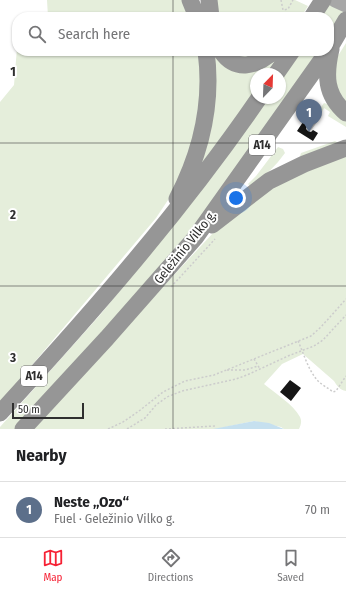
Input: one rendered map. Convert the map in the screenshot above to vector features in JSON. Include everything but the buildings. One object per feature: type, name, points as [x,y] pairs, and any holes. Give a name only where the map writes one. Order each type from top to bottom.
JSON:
[{"type":"highway","points":[[190,0],[195,12]]},
{"type":"highway","points":[[209,0],[210,12]]},
{"type":"highway","name":"Geležinio Vilko g.","points":[[334,40],[346,20]]},
{"type":"highway","points":[[162,227],[182,189],[199,147],[204,125],[208,90],[206,56]]},
{"type":"highway","points":[[225,56],[233,62],[246,65],[262,61],[268,56]]},
{"type":"highway","points":[[280,68],[289,56]]},
{"type":"highway","name":"Geležinio Vilko g.","points":[[23,429],[112,332],[195,238],[323,56]]},
{"type":"highway","points":[[329,56],[330,91],[332,98],[346,113]]},
{"type":"highway","name":"A14","points":[[0,414],[68,339],[162,227],[206,173],[255,104]]},
{"type":"highway","points":[[195,238],[269,181],[304,164],[346,148]]},
{"type":"main road","points":[[335,0],[346,5]]},
{"type":"lane","points":[[310,128],[315,121]]},
{"type":"path","points":[[281,0],[283,10],[288,9],[294,0]]},
{"type":"path","points":[[170,288],[216,238]]},
{"type":"path","points":[[108,429],[139,412],[163,392],[185,381],[214,375],[311,336],[346,299]]},
{"type":"path","points":[[127,429],[145,418],[156,405],[167,397],[182,391],[236,379],[314,346],[323,340],[346,315]]},
{"type":"path","points":[[298,341],[317,380],[322,384],[333,392],[336,391],[346,376]]},
{"type":"path","points":[[254,359],[260,369]]},
{"type":"path","points":[[226,370],[245,370],[258,366]]},
{"type":"path","points":[[115,425],[117,429]]},
{"type":"path","points":[[165,429],[215,426]]},
{"type":"green space","points":[[47,0],[185,0],[190,12],[48,12]]},
{"type":"green space","points":[[214,0],[295,0],[308,6],[304,12],[216,12]]},
{"type":"green space","points":[[331,0],[346,8],[334,27],[334,12],[323,12]]},
{"type":"green space","points":[[346,43],[346,106],[336,94],[336,59]]},
{"type":"green space","points":[[16,56],[201,56],[200,118],[176,188],[156,218],[0,403],[0,102],[14,85]]},
{"type":"green space","points":[[211,56],[217,56],[224,63],[258,56],[280,56],[272,68],[250,68],[250,99],[195,177]]},
{"type":"green space","points":[[237,56],[258,56],[248,61]]},
{"type":"green space","points":[[295,56],[315,56],[286,97],[286,69]]},
{"type":"green space","points":[[324,103],[346,121],[346,127],[328,116],[330,112],[324,108],[322,112],[321,107]]},
{"type":"green space","points":[[262,104],[281,104],[208,210],[91,348],[16,429],[0,429],[0,427],[100,315],[194,199]]},
{"type":"green space","points":[[335,141],[338,143],[301,158],[300,156],[301,153]]},
{"type":"green space","points":[[278,147],[283,149],[285,153],[269,171],[250,186],[248,184]]},
{"type":"green space","points":[[346,155],[346,391],[339,388],[334,381],[303,354],[282,364],[264,384],[289,403],[297,412],[301,420],[299,429],[284,429],[254,421],[216,429],[31,429],[213,233],[282,181]]},
{"type":"water","points":[[254,421],[269,423],[284,429],[213,429]]},
{"type":"place","name":"Neste „Ozo“","points":[[309,132]]}]
